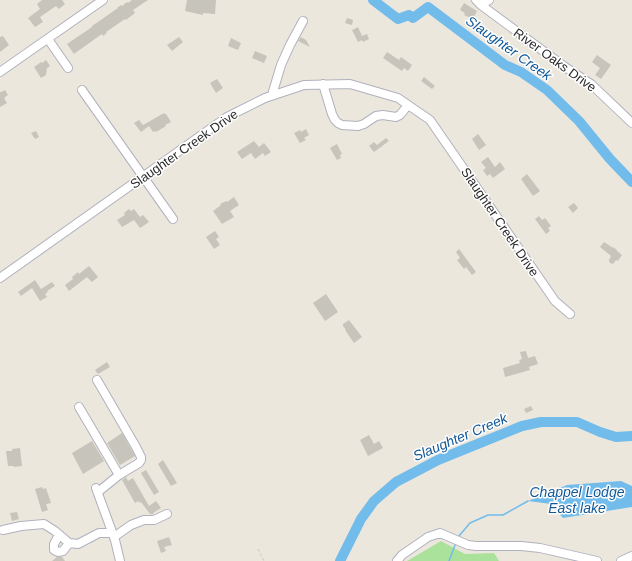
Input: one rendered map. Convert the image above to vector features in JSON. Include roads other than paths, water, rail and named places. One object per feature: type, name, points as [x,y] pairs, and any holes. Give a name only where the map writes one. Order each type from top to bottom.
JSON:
[{"type":"street","points":[[0,72],[103,0]]},
{"type":"street","points":[[478,2],[489,0]]},
{"type":"street","name":"River Oaks Drive","points":[[478,2],[565,67],[591,84],[632,123]]},
{"type":"street","points":[[272,95],[281,65],[303,21]]},
{"type":"street","points":[[48,39],[68,68]]},
{"type":"street","points":[[323,84],[332,114],[335,120],[342,125],[358,126],[376,116],[383,115],[396,117],[408,105]]},
{"type":"street","name":"Slaughter Creek Drive","points":[[0,278],[227,117],[272,95],[304,85],[350,84],[398,98],[430,120],[555,301],[570,314]]},
{"type":"street","points":[[82,90],[173,219]]},
{"type":"street","points":[[97,380],[126,428],[141,457],[139,463],[97,490],[113,535],[120,561]]},
{"type":"street","points":[[79,407],[119,475]]},
{"type":"street","points":[[3,530],[21,526],[44,524],[69,544],[78,544],[99,533],[113,535],[131,524],[144,520],[154,520],[167,514]]},
{"type":"street","points":[[397,561],[402,555],[423,540],[440,533],[468,545],[521,546],[540,548],[597,561]]},
{"type":"street","points":[[59,535],[54,544],[54,550],[58,552],[63,551],[69,544]]},
{"type":"street","points":[[621,561],[632,556]]},
{"type":"water","name":"Chappel Lodge East lake","points":[[621,481],[632,486],[632,507],[563,518],[551,504],[528,501],[567,485]]},
{"type":"waterway","name":"Slaughter Creek","points":[[373,0],[398,19],[409,15],[413,18],[428,7],[505,65],[521,72],[547,90],[579,121],[610,159],[632,182]]},
{"type":"waterway","name":"Slaughter Creek","points":[[340,561],[361,519],[374,501],[396,482],[438,460],[522,426],[541,422],[577,422],[616,437],[632,436]]},
{"type":"waterway","points":[[459,536],[470,523],[488,515],[503,515],[528,501]]},
{"type":"waterway","points":[[449,561],[455,545]]}]
